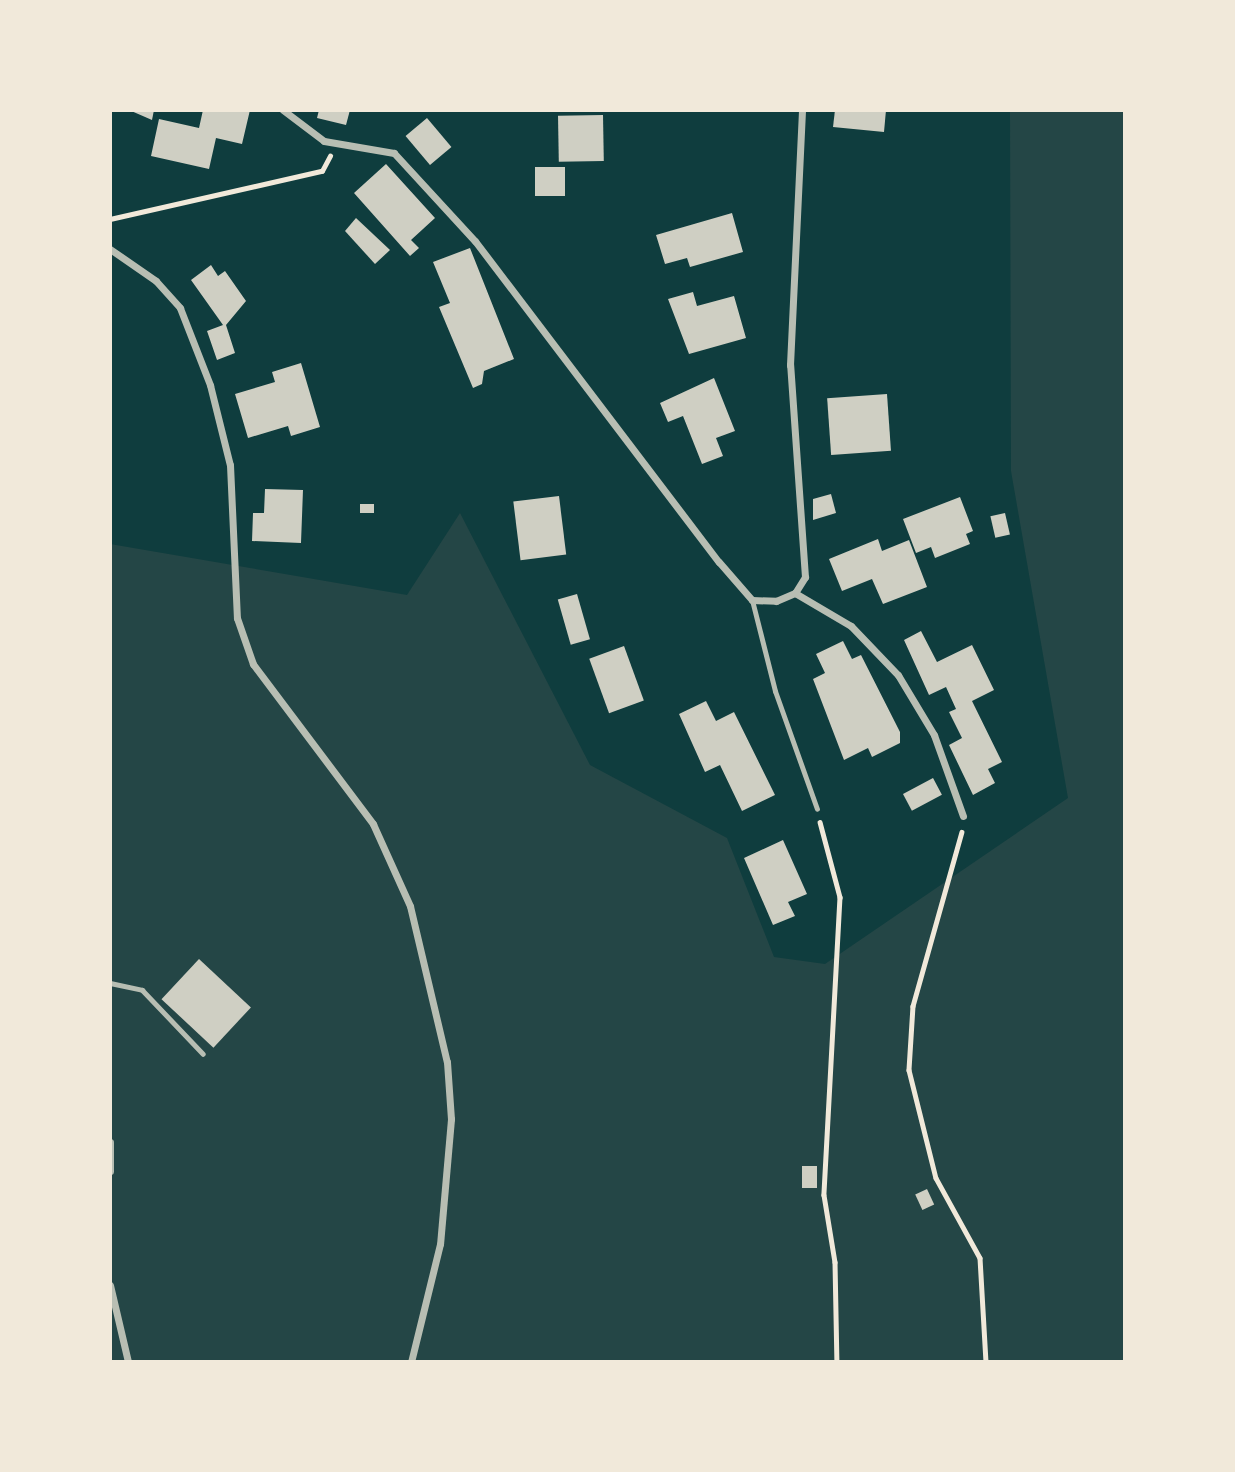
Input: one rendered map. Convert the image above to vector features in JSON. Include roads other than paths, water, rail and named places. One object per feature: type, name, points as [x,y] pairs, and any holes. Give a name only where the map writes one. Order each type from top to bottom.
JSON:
[{"type":"street","points":[[283,110],[336,144],[394,153],[475,241],[592,402],[752,600],[776,601],[794,593],[805,577],[790,365],[802,110]]},
{"type":"street","points":[[110,249],[156,281],[180,308],[210,385],[230,465],[237,618],[253,664],[373,824],[410,906],[447,1062],[451,1119],[440,1244],[411,1362]]},
{"type":"street","points":[[794,593],[851,626],[898,675],[934,735],[963,816]]},
{"type":"street","points":[[110,1142],[110,1171]]},
{"type":"street","points":[[110,1285],[128,1362]]},
{"type":"lane","points":[[752,600],[775,691],[817,809]]},
{"type":"lane","points":[[110,983],[142,990],[203,1054]]}]
